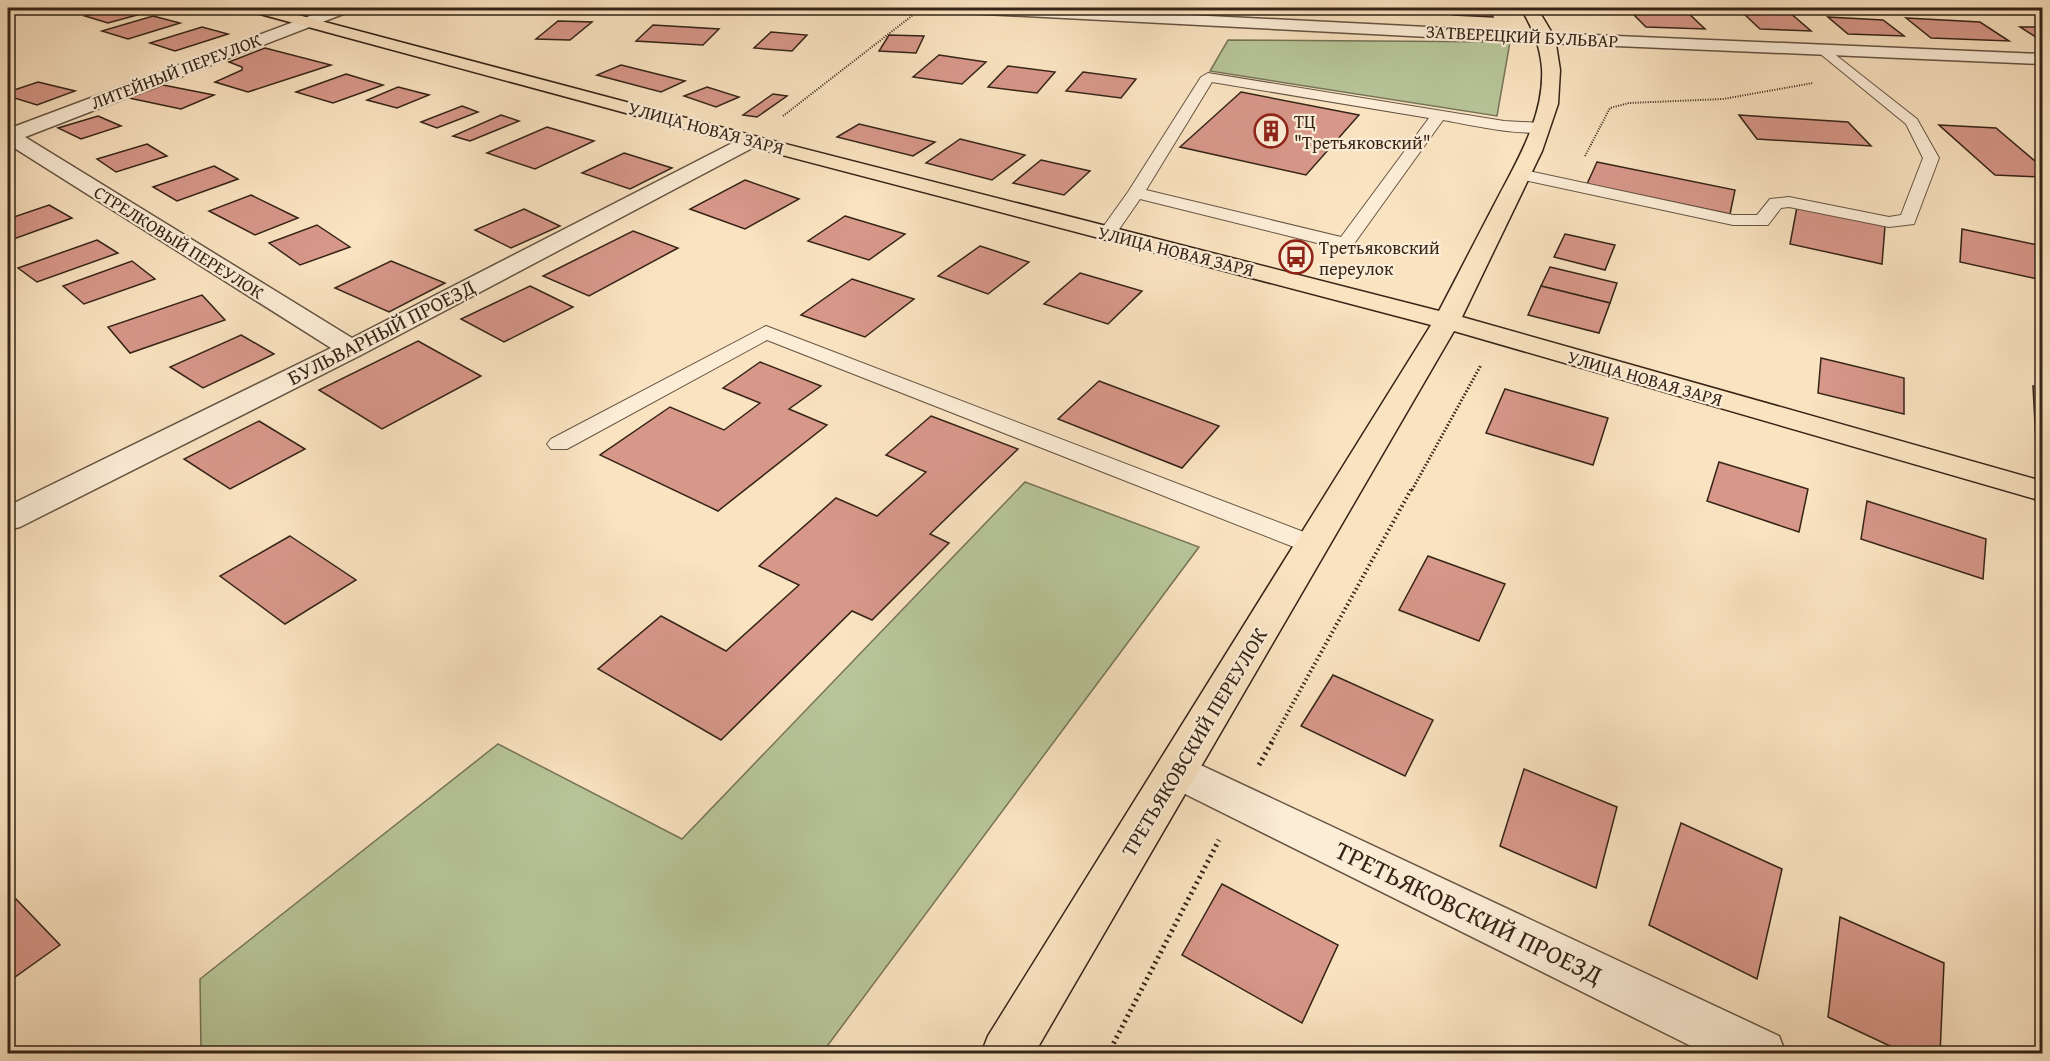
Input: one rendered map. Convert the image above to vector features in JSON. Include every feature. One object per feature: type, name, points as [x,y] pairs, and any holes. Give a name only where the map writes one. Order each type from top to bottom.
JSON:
[{"type":"main road","points":[[255,8],[307,20]]},
{"type":"main road","name":"ТРЕТЬЯКОВСКИЙ ПЕРЕУЛОК","points":[[1006,1053],[1448,321],[1541,128],[1551,81],[1546,38],[1529,8]]},
{"type":"main road","name":"УЛИЦА НОВАЯ ЗАРЯ","points":[[307,20],[752,141],[1448,321],[2043,491]]},
{"type":"street","name":"ЛИТЕЙНЫЙ ПЕРЕУЛОК","points":[[8,136],[307,20],[345,8]]},
{"type":"street","name":"ЗАТВЕРЕЦКИЙ БУЛЬВАР","points":[[966,8],[1546,38],[2043,59]]},
{"type":"street","name":"СТРЕЛКОВЫЙ ПЕРЕУЛОК","points":[[8,136],[351,349]]},
{"type":"street","name":"БУЛЬВАРНЫЙ ПРОЕЗД","points":[[8,519],[351,349],[752,141]]},
{"type":"street","name":"ТРЕТЬЯКОВСКИЙ ПРОЕЗД","points":[[1177,771],[1761,1053]]},
{"type":"lane","points":[[1519,174],[1733,220],[1762,221],[1776,203],[1789,202],[1889,222],[1908,220],[1931,158],[1912,122],[1823,49]]},
{"type":"lane","points":[[1107,234],[1136,193],[1208,77],[1438,116],[1504,126],[1541,128]]},
{"type":"lane","points":[[1136,193],[1345,244],[1438,116]]},
{"type":"lane","points":[[559,444],[766,332],[1313,545]]},
{"type":"path","points":[[752,141],[922,8]]},
{"type":"path","points":[[1559,183],[1587,154],[1610,108],[1629,103],[1723,99],[1856,76]]},
{"type":"path","points":[[1108,1053],[1239,801],[1497,335]]},
{"type":"green space","points":[[1228,40],[1510,42],[1497,116],[1210,71]]},
{"type":"green space","points":[[1025,482],[1199,547],[822,1053],[201,1053],[200,979],[498,744],[682,839]]},
{"type":"building","points":[[8,8],[34,8],[15,13],[8,11]]},
{"type":"building","points":[[116,8],[159,9],[108,23],[85,16]]},
{"type":"building","points":[[1449,8],[1488,8],[1493,17],[1453,15]]},
{"type":"building","points":[[1627,8],[1683,8],[1705,29],[1646,27]]},
{"type":"building","points":[[1740,10],[1789,12],[1811,31],[1760,29]]},
{"type":"building","points":[[153,16],[180,23],[128,39],[102,31]]},
{"type":"building","points":[[1828,17],[1883,20],[1904,36],[1848,34]]},
{"type":"building","points":[[1906,18],[1980,22],[2009,41],[1931,38]]},
{"type":"building","points":[[558,21],[592,22],[570,40],[536,39]]},
{"type":"building","points":[[653,25],[719,29],[703,45],[636,41]]},
{"type":"building","points":[[202,27],[228,34],[175,51],[150,43]]},
{"type":"building","points":[[2020,27],[2042,27],[2042,41]]},
{"type":"building","points":[[771,32],[807,35],[792,51],[754,48]]},
{"type":"building","points":[[889,35],[924,36],[916,53],[879,51]]},
{"type":"building","points":[[265,48],[331,65],[248,92],[215,82],[242,70],[242,67],[229,62]]},
{"type":"building","points":[[939,55],[986,62],[962,84],[913,77]]},
{"type":"building","points":[[621,65],[685,81],[661,92],[597,75]]},
{"type":"building","points":[[1008,66],[1055,72],[1037,93],[988,87]]},
{"type":"building","points":[[1083,72],[1136,79],[1121,98],[1066,91]]},
{"type":"building","points":[[346,74],[383,85],[333,103],[296,92]]},
{"type":"building","points":[[38,82],[75,91],[37,105],[8,96],[8,92]]},
{"type":"building","points":[[163,85],[214,95],[181,109],[129,98]]},
{"type":"building","points":[[398,87],[429,95],[397,108],[367,100]]},
{"type":"building","points":[[707,87],[739,97],[716,107],[684,96]]},
{"type":"building","name":"ТЦ \"Третьяковский\"","points":[[1241,92],[1359,115],[1306,175],[1180,147]]},
{"type":"building","points":[[773,94],[787,96],[757,117],[743,115]]},
{"type":"building","points":[[462,106],[478,112],[437,128],[421,122]]},
{"type":"building","points":[[501,115],[519,121],[470,141],[453,136]]},
{"type":"building","points":[[1739,115],[1848,122],[1871,146],[1757,139]]},
{"type":"building","points":[[98,116],[121,126],[81,139],[58,128]]},
{"type":"building","points":[[859,124],[935,142],[913,156],[837,137]]},
{"type":"building","points":[[1939,125],[1996,128],[2042,167],[2042,177],[1995,175]]},
{"type":"building","points":[[547,127],[594,141],[535,169],[487,153]]},
{"type":"building","points":[[960,139],[1025,155],[992,180],[926,163]]},
{"type":"building","points":[[147,144],[167,156],[116,172],[97,159]]},
{"type":"building","points":[[624,153],[672,168],[630,189],[582,173]]},
{"type":"building","points":[[1041,160],[1090,171],[1064,195],[1013,183]]},
{"type":"building","points":[[1597,162],[1735,190],[1730,214],[1587,184]]},
{"type":"building","points":[[214,166],[238,179],[177,201],[153,187]]},
{"type":"building","points":[[745,180],[799,199],[745,229],[690,209]]},
{"type":"building","points":[[251,195],[298,218],[255,235],[209,211]]},
{"type":"building","points":[[49,205],[72,218],[8,241],[8,219]]},
{"type":"building","points":[[1797,207],[1885,226],[1882,264],[1790,244]]},
{"type":"building","points":[[524,209],[560,226],[511,248],[475,230]]},
{"type":"building","points":[[845,216],[905,234],[869,260],[808,241]]},
{"type":"building","points":[[317,225],[350,247],[300,265],[269,243]]},
{"type":"building","points":[[1962,229],[2042,246],[2042,280],[1960,262]]},
{"type":"building","points":[[633,231],[678,248],[589,296],[543,276]]},
{"type":"building","points":[[1565,234],[1615,245],[1605,270],[1554,257]]},
{"type":"building","points":[[97,240],[118,253],[37,282],[18,268]]},
{"type":"building","points":[[980,246],[1029,262],[988,294],[938,276]]},
{"type":"building","points":[[132,261],[155,279],[84,304],[63,286]]},
{"type":"building","points":[[391,261],[445,283],[389,312],[335,288]]},
{"type":"building","points":[[1550,267],[1617,283],[1610,303],[1541,286]]},
{"type":"building","points":[[1080,273],[1142,291],[1108,324],[1044,304]]},
{"type":"building","points":[[852,279],[914,299],[865,337],[801,315]]},
{"type":"building","points":[[530,286],[573,307],[504,342],[461,319]]},
{"type":"building","points":[[1541,286],[1610,303],[1599,333],[1528,315]]},
{"type":"building","points":[[202,295],[225,320],[130,353],[108,327]]},
{"type":"building","points":[[241,335],[274,354],[203,388],[170,367]]},
{"type":"building","points":[[418,341],[481,376],[382,429],[319,390]]},
{"type":"building","points":[[1821,358],[1904,378],[1904,414],[1818,393]]},
{"type":"building","points":[[760,362],[821,386],[789,409],[827,425],[718,511],[600,455],[670,407],[724,430],[760,403],[723,388]]},
{"type":"building","points":[[1099,381],[1219,426],[1182,468],[1058,419]]},
{"type":"building","points":[[2033,386],[2042,389],[2042,444],[2036,443]]},
{"type":"building","points":[[1505,389],[1608,418],[1593,465],[1486,433]]},
{"type":"building","points":[[931,416],[1018,449],[930,534],[949,543],[872,620],[852,611],[721,740],[598,669],[661,616],[726,651],[799,585],[759,566],[836,498],[877,516],[926,472],[886,455]]},
{"type":"building","points":[[259,421],[305,449],[230,489],[184,459]]},
{"type":"building","points":[[1719,462],[1808,489],[1799,532],[1707,501]]},
{"type":"building","points":[[1867,501],[1986,539],[1983,579],[1861,539]]},
{"type":"building","points":[[290,536],[356,580],[285,624],[220,576]]},
{"type":"building","points":[[1428,556],[1505,584],[1479,641],[1399,610]]},
{"type":"building","points":[[1333,675],[1433,720],[1405,776],[1301,726]]},
{"type":"building","points":[[1524,769],[1617,807],[1596,888],[1500,846]]},
{"type":"building","points":[[1681,823],[1782,869],[1757,979],[1649,925]]},
{"type":"building","points":[[1222,884],[1338,945],[1302,1023],[1182,955]]},
{"type":"building","points":[[16,899],[60,945],[8,982],[8,905]]},
{"type":"building","points":[[1840,917],[1944,963],[1940,1054],[1907,1054],[1828,1017]]},
{"type":"place","name":"ТЦ \"Третьяковский\"","points":[[1271,131]]},
{"type":"place","name":"Третьяковский переулок","points":[[1296,257]]}]
